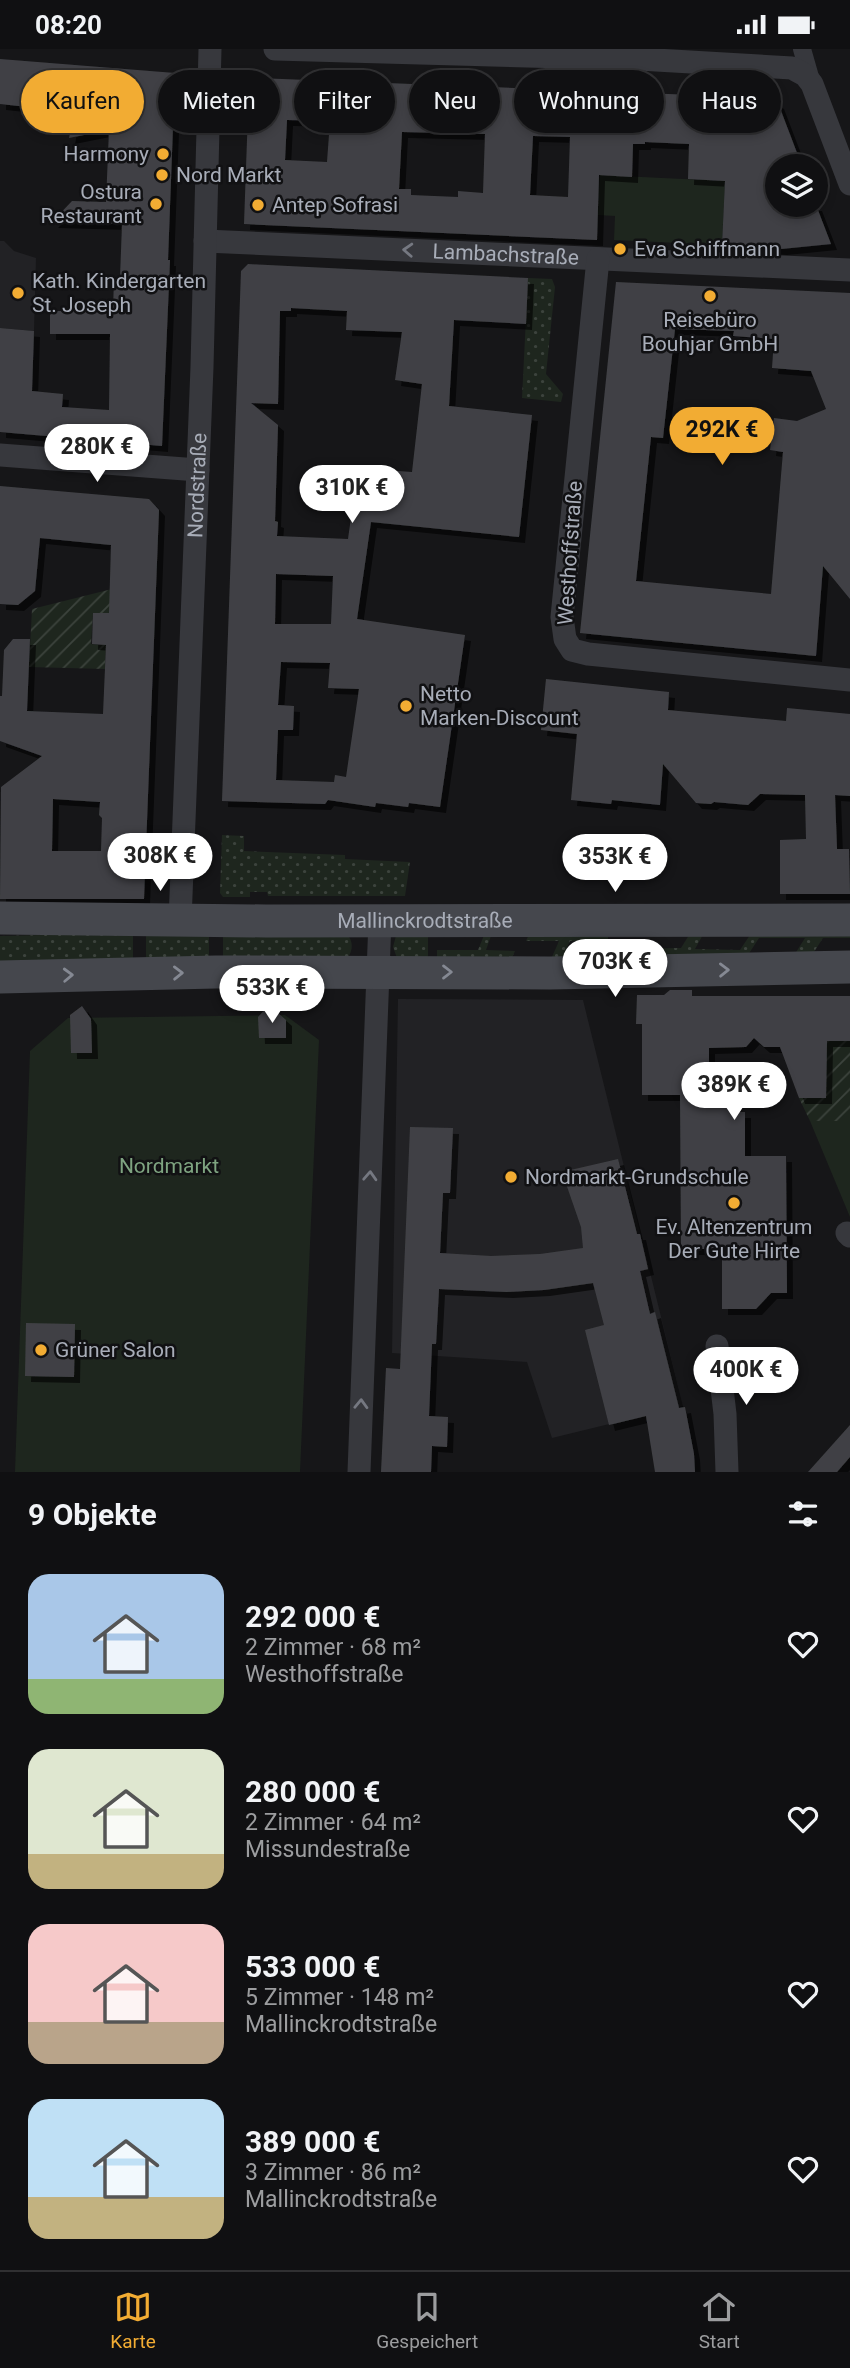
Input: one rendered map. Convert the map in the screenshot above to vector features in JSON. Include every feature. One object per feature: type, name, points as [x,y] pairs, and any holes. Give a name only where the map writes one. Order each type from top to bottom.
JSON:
[{"type":"main road","name":"Mallinckrodtstraße","points":[[0,918],[180,921],[850,920]]},
{"type":"main road","points":[[0,977],[216,972],[588,972],[850,967]]},
{"type":"street","name":"Nordstraße","points":[[180,921],[198,470],[210,49]]},
{"type":"street","points":[[275,49],[639,59],[781,66],[798,71],[812,83]]},
{"type":"street","points":[[802,49],[850,184]]},
{"type":"street","name":"Lambachstraße","points":[[205,241],[850,270]]},
{"type":"street","name":"Westhoffstraße","points":[[598,259],[562,617],[565,639],[572,650],[588,654],[850,680]]},
{"type":"street","points":[[0,455],[198,470]]},
{"type":"street","points":[[359,1472],[380,920]]},
{"type":"street","points":[[717,1346],[725,1415],[727,1472]]},
{"type":"shaded area","name":"Kath. Kindergarten St. Joseph","points":[[0,241],[4,241],[14,251],[36,258],[34,331],[0,328]]},
{"type":"shaded area","name":"Nordmarkt-Grundschule","points":[[398,999],[583,1000],[683,1406],[552,1438],[527,1362],[392,1353]]},
{"type":"green space","points":[[600,175],[725,181],[722,245],[614,240],[615,216],[598,215]]},
{"type":"green space","points":[[528,278],[552,279],[555,287],[546,374],[563,394],[561,402],[522,398]]},
{"type":"green space","points":[[116,588],[109,615],[93,613],[91,644],[106,645],[105,669],[29,667],[32,609]]},
{"type":"green space","points":[[222,835],[244,836],[244,851],[345,855],[345,859],[410,862],[405,896],[268,896],[267,892],[250,892],[250,897],[223,897],[220,893]]},
{"type":"green space","points":[[428,930],[428,962],[397,958],[393,947],[396,936]]},
{"type":"green space","points":[[531,930],[608,931],[608,942],[570,941],[563,957],[552,957],[559,941],[526,941]]},
{"type":"green space","points":[[850,930],[850,938],[823,938],[810,958],[793,957],[805,938],[759,938],[746,958],[620,962],[620,949],[681,948],[691,932],[705,931],[695,949],[740,950],[752,932]]},
{"type":"green space","points":[[209,931],[209,963],[146,963],[146,933]]},
{"type":"green space","points":[[223,931],[346,933],[351,949],[347,959],[223,963]]},
{"type":"green space","points":[[133,933],[133,963],[0,966],[0,936]]},
{"type":"green space","points":[[485,933],[492,933],[486,950],[515,951],[510,962],[437,962],[437,950],[478,950]]},
{"type":"green space","name":"Nordmarkt","points":[[285,1015],[319,1040],[300,1472],[15,1472],[30,1051],[68,1018]]},
{"type":"green space","points":[[823,1041],[850,1041],[850,1121],[810,1121],[799,1098],[826,1097]]},
{"type":"green space","points":[[810,1121],[850,1121],[850,1217]]},
{"type":"building","points":[[0,59],[138,70],[21,70],[21,106],[0,104]]},
{"type":"building","points":[[144,71],[158,72],[158,133],[173,133],[162,446],[0,432],[0,328],[34,331],[32,391],[63,394],[62,407],[109,410],[110,334],[50,334],[50,311],[113,311],[114,278],[120,278],[122,224],[52,222],[72,201],[106,202],[109,133],[144,133]]},
{"type":"building","points":[[280,79],[294,79],[294,120],[287,120],[285,160],[327,162],[329,133],[395,133],[395,83],[409,84],[409,132],[402,132],[399,189],[411,189],[411,195],[458,197],[458,191],[483,193],[485,134],[444,133],[500,133],[500,87],[514,88],[514,133],[664,133],[664,94],[678,94],[678,133],[781,133],[781,111],[797,154],[765,154],[765,217],[821,217],[831,244],[781,249],[722,245],[725,181],[688,179],[689,144],[645,142],[633,144],[632,177],[599,175],[597,240],[244,224],[247,133],[280,133]],"holes":[[[533,136],[570,137],[568,197],[530,195]]]},
{"type":"building","points":[[70,133],[94,133],[69,138]]},
{"type":"building","points":[[248,264],[528,278],[526,324],[454,320],[449,406],[532,415],[519,537],[371,522],[357,619],[465,635],[440,807],[376,803],[375,807],[328,800],[325,804],[222,801],[241,271]],"holes":[[[291,308],[347,311],[346,330],[402,332],[395,380],[422,384],[412,472],[358,468],[348,539],[277,536],[278,522],[275,521],[278,425],[251,403],[278,404],[280,311],[291,311]],[[276,574],[333,576],[331,624],[275,624]],[[281,662],[330,663],[328,688],[359,689],[346,777],[335,775],[334,782],[276,780],[278,730],[293,730],[294,706],[278,705]]]},
{"type":"building","points":[[616,282],[850,293],[850,599],[823,566],[816,656],[580,633]],"holes":[[[675,329],[734,331],[733,336],[774,339],[772,368],[811,371],[826,409],[797,421],[774,418],[770,450],[783,452],[771,594],[636,581],[651,437],[663,438]]]},
{"type":"building","points":[[0,486],[149,499],[159,510],[144,899],[0,899],[1,787],[42,756],[0,741],[4,650],[13,639],[30,639],[27,711],[103,714],[106,645],[92,644],[93,613],[109,613],[111,545],[40,538],[35,591],[18,605],[0,604]],"holes":[[[53,799],[100,802],[101,851],[52,851]]]},
{"type":"building","points":[[546,679],[669,692],[668,710],[786,721],[787,708],[850,714],[850,796],[835,795],[837,849],[849,849],[850,894],[780,894],[780,840],[806,839],[805,795],[760,794],[748,805],[696,803],[663,764],[660,805],[612,800],[611,804],[571,800],[577,734],[541,730]]},
{"type":"building","points":[[670,990],[692,990],[692,996],[850,996],[850,1041],[827,1041],[826,1098],[799,1098],[780,1047],[764,1047],[754,1038],[746,1047],[709,1048],[709,1096],[722,1097],[736,1112],[745,1112],[745,1156],[786,1156],[787,1293],[771,1293],[756,1309],[722,1309],[722,1249],[681,1249],[680,1095],[642,1095],[642,1024],[636,1024],[637,995],[664,995]]},
{"type":"building","points":[[269,1005],[286,1020],[286,1038],[259,1038],[258,1017]]},
{"type":"building","points":[[82,1006],[91,1019],[92,1053],[71,1053],[70,1015]]},
{"type":"building","points":[[410,1127],[453,1128],[450,1193],[443,1193],[440,1253],[491,1256],[540,1254],[583,1248],[581,1227],[562,1172],[618,1159],[648,1269],[640,1271],[650,1314],[655,1312],[679,1408],[685,1407],[695,1472],[655,1472],[646,1416],[609,1425],[585,1330],[604,1325],[593,1283],[507,1292],[439,1289],[436,1344],[432,1344],[429,1416],[448,1417],[447,1447],[432,1446],[431,1472],[381,1472],[386,1368],[400,1369]]},
{"type":"building","name":"Grüner Salon","points":[[26,1323],[75,1324],[74,1377],[25,1376]]},
{"type":"building","points":[[850,1425],[850,1457],[837,1472],[808,1472]]},
{"type":"place","name":"Harmony","points":[[163,154]]},
{"type":"place","name":"Nord Markt","points":[[162,175]]},
{"type":"place","name":"Ostura Restaurant","points":[[156,204]]},
{"type":"place","name":"Antep Sofrasi","points":[[258,205]]},
{"type":"place","name":"Eva Schiffmann","points":[[620,249]]},
{"type":"place","name":"Kath. Kindergarten St. Joseph","points":[[18,293]]},
{"type":"place","name":"Reisebüro Bouhjar GmbH","points":[[710,296]]},
{"type":"place","name":"Netto Marken-Discount","points":[[406,706]]},
{"type":"place","name":"Nordmarkt-Grundschule","points":[[511,1177]]},
{"type":"place","name":"Ev. Altenzentrum Der Gute Hirte","points":[[734,1203]]},
{"type":"place","name":"Grüner Salon","points":[[41,1350]]}]
